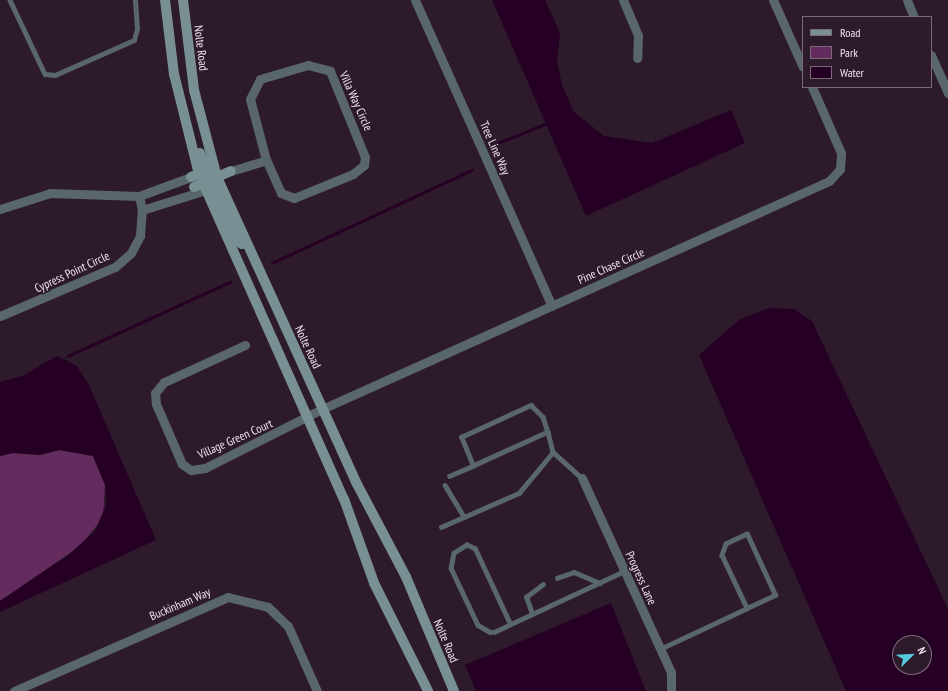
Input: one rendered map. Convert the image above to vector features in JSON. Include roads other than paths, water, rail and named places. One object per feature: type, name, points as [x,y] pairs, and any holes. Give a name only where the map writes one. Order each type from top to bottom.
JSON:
[{"type":"street","points":[[165,0],[181,106],[195,176],[203,186],[344,499],[374,583],[428,691]]},
{"type":"street","name":"Nolte Road","points":[[182,0],[194,90],[217,177],[357,484],[406,577],[454,691]]},
{"type":"street","name":"Tree Line Way","points":[[416,0],[552,306]]},
{"type":"street","points":[[623,0],[638,35],[637,58]]},
{"type":"street","points":[[773,0],[802,65]]},
{"type":"street","points":[[907,0],[914,16]]},
{"type":"street","points":[[932,56],[948,93]]},
{"type":"street","name":"Villa Way Circle","points":[[308,65],[324,67],[333,77],[362,144],[364,165],[324,188],[294,198],[281,193],[265,157],[250,99],[254,87],[260,80],[308,65]]},
{"type":"street","name":"Pine Chase Circle","points":[[308,418],[322,409],[829,181],[840,168],[841,153],[812,88]]},
{"type":"street","points":[[181,106],[189,114],[207,171],[217,177]]},
{"type":"street","points":[[0,209],[50,193],[141,204],[203,186],[230,169],[265,157]]},
{"type":"street","points":[[212,161],[230,169]]},
{"type":"street","points":[[141,204],[195,176]]},
{"type":"street","points":[[203,186],[214,189],[237,241],[248,247]]},
{"type":"street","name":"Cypress Point Circle","points":[[0,316],[115,267],[131,253],[140,236],[141,204]]},
{"type":"street","name":"Village Green Court","points":[[245,345],[164,382],[155,393],[156,404],[182,464],[191,470],[204,468],[308,418]]},
{"type":"street","name":"Progress Lane","points":[[582,478],[671,672],[671,691]]},
{"type":"street","name":"Buckinham Way","points":[[14,691],[228,597],[268,607],[288,626],[317,691]]},
{"type":"lane","points":[[10,0],[45,74],[55,75],[134,40],[137,29],[135,0]]},
{"type":"lane","points":[[473,466],[461,437],[531,405],[543,417],[553,452],[582,478]]},
{"type":"lane","points":[[449,476],[548,432]]},
{"type":"lane","points":[[441,527],[519,493],[553,452]]},
{"type":"lane","points":[[446,486],[464,517]]},
{"type":"lane","points":[[660,649],[775,595],[748,534],[726,544],[722,555],[747,608]]},
{"type":"lane","points":[[510,624],[475,549],[467,545],[454,553],[451,568],[478,625],[490,632],[510,624],[532,614],[624,571]]},
{"type":"lane","points":[[557,578],[574,572],[600,583]]},
{"type":"lane","points":[[532,614],[526,597],[543,584]]},
{"type":"water","points":[[492,0],[545,0],[560,33],[557,61],[562,85],[574,112],[604,136],[652,143],[731,110],[745,143],[586,216]]},
{"type":"water","points":[[769,308],[794,309],[812,321],[948,609],[948,691],[846,691],[699,355],[739,320]]},
{"type":"water","points":[[57,356],[77,366],[89,385],[156,540],[0,612],[0,601],[67,556],[95,531],[106,505],[105,485],[93,456],[59,450],[40,455],[13,453],[0,456],[0,382],[22,376]]},
{"type":"water","points":[[611,603],[646,691],[476,691],[465,665]]},
{"type":"waterway","points":[[498,143],[547,123]]},
{"type":"waterway","points":[[272,263],[471,170]]},
{"type":"waterway","points":[[68,356],[230,282]]}]
